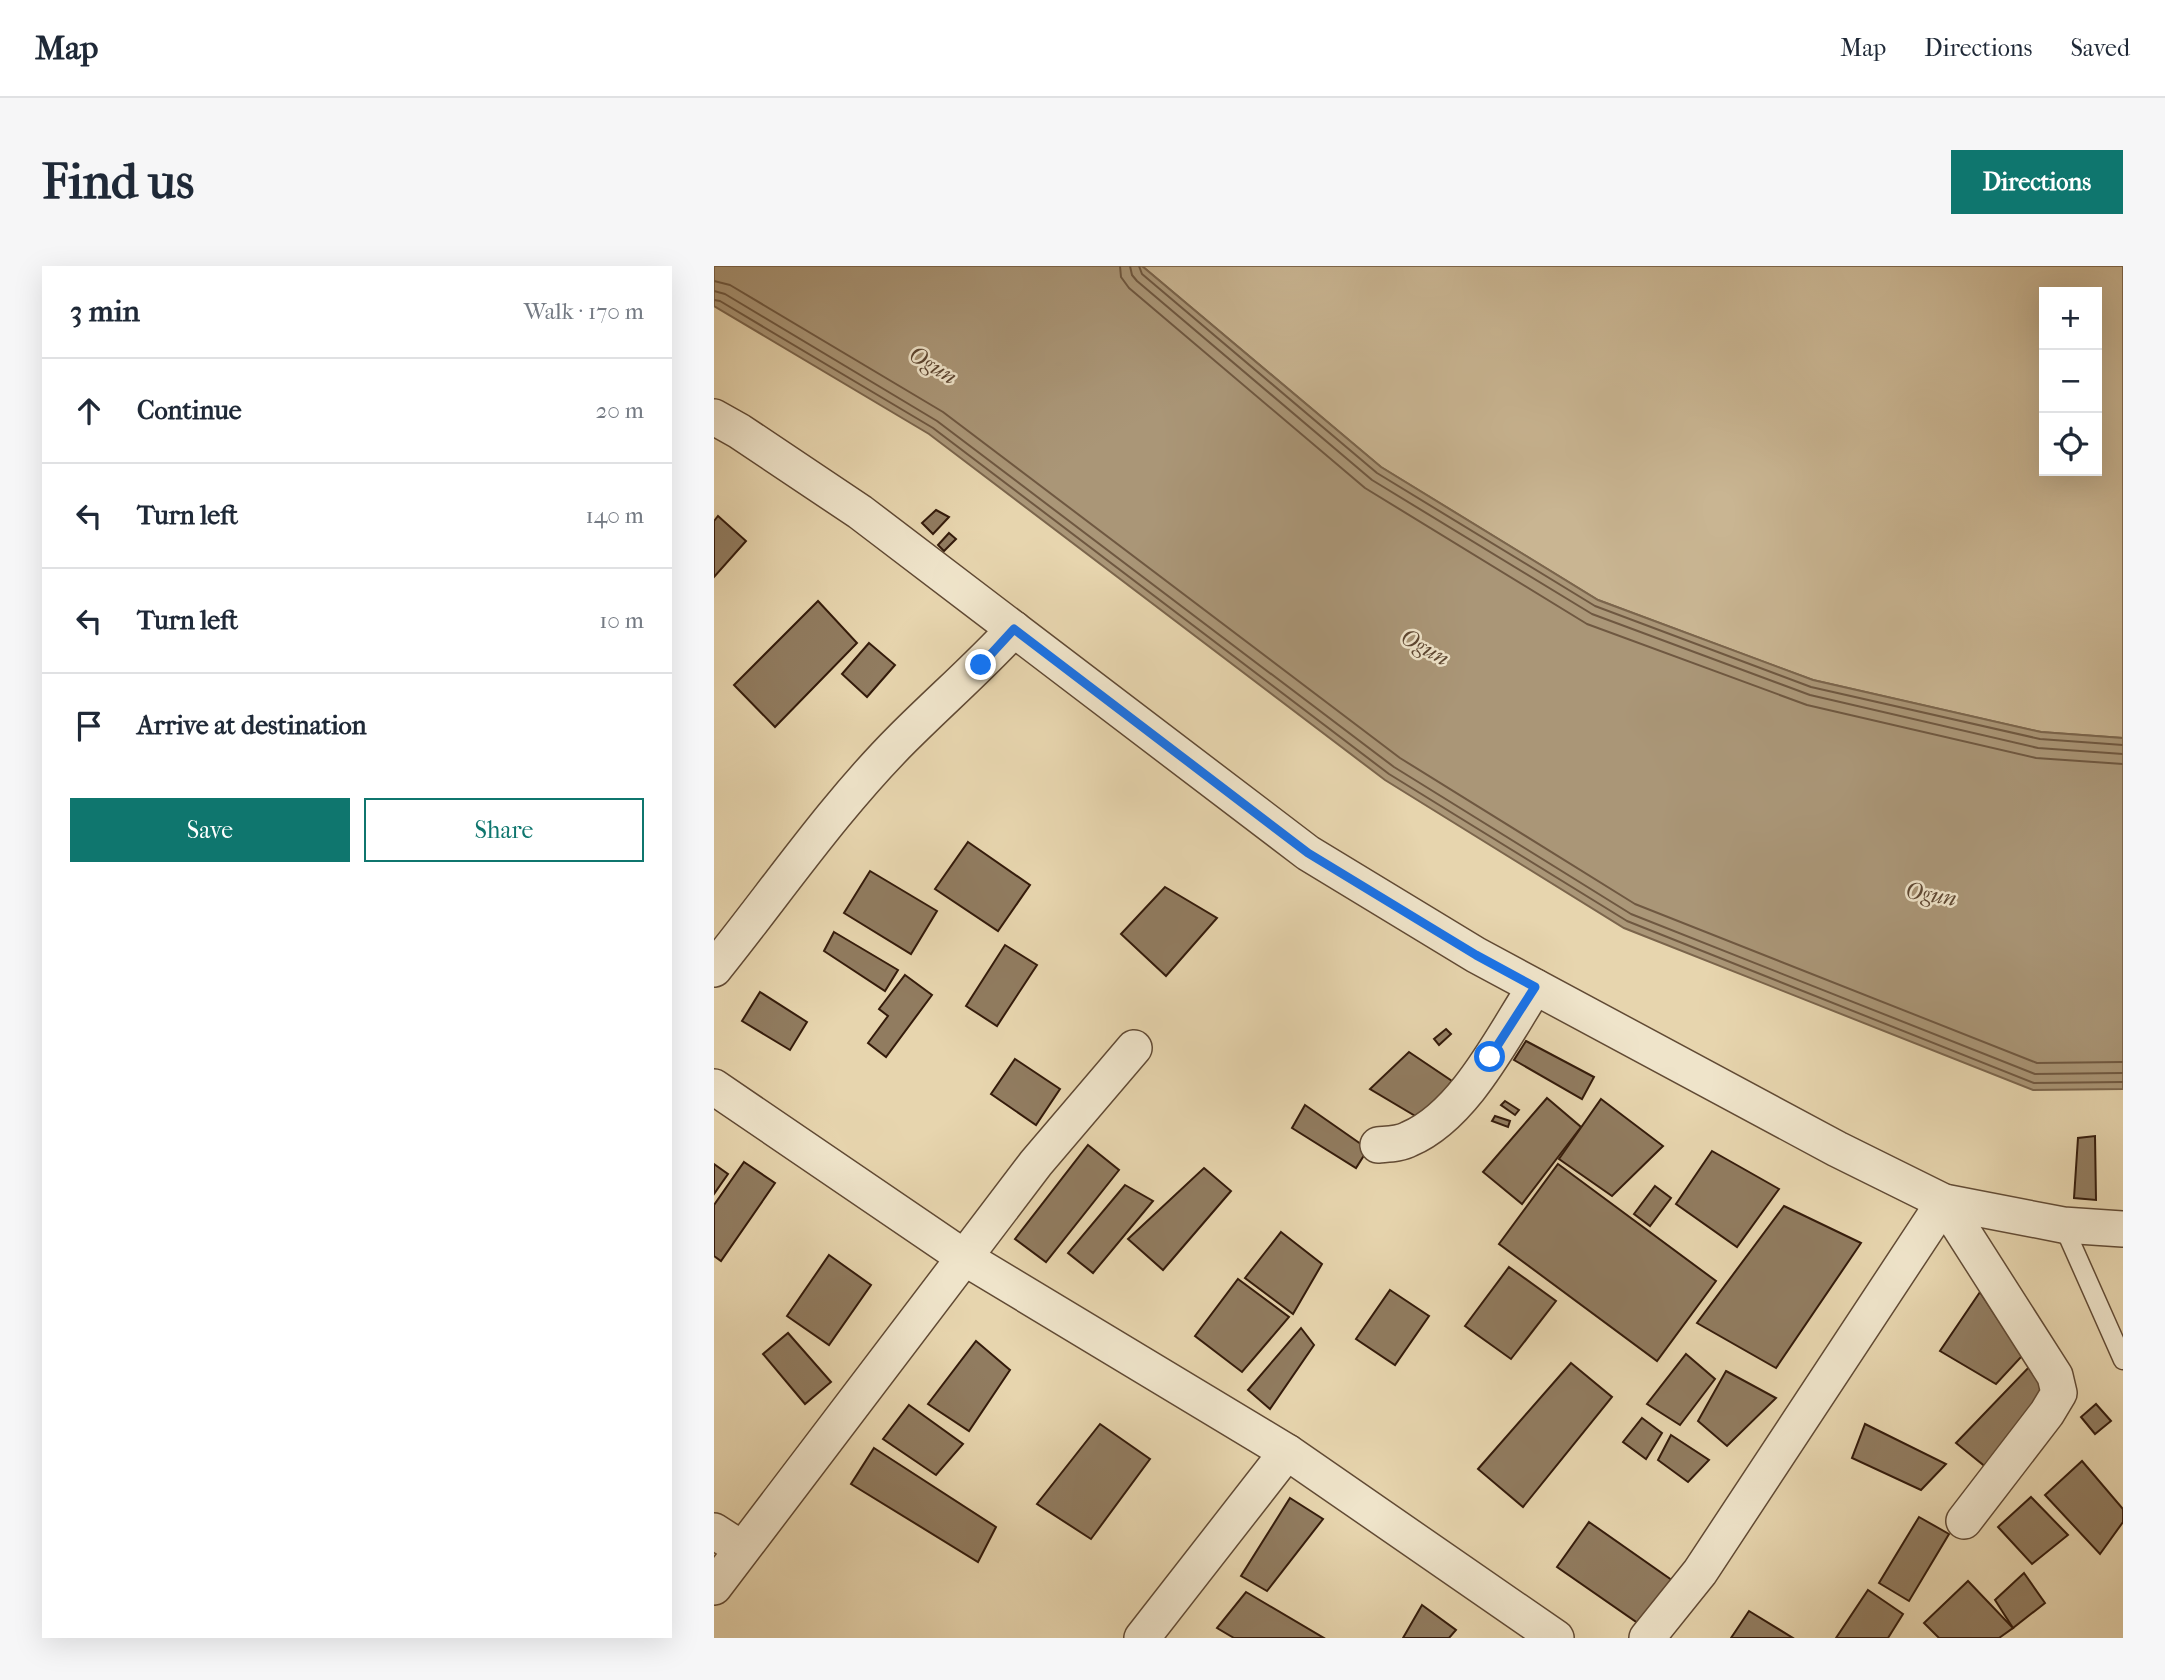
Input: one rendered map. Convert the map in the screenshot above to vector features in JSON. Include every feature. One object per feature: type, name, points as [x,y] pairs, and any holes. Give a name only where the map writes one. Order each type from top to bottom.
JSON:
[{"type":"street","points":[[714,417],[860,512],[1308,853],[1476,955],[1838,1149],[1944,1202],[2063,1225],[2123,1229]]},
{"type":"street","points":[[714,969],[831,820],[903,738],[981,665],[1014,629]]},
{"type":"street","points":[[1377,1145],[1406,1141],[1423,1133],[1446,1114],[1467,1091],[1535,987]]},
{"type":"street","points":[[714,1587],[728,1540],[965,1258],[1036,1163],[1134,1048]]},
{"type":"street","points":[[714,1087],[965,1258],[1287,1452],[1556,1638]]},
{"type":"street","points":[[1944,1202],[2055,1376],[2059,1393],[2047,1413],[1964,1521]]},
{"type":"street","points":[[1647,1638],[1700,1572],[1944,1202]]},
{"type":"street","points":[[1142,1638],[1287,1452]]},
{"type":"lane","points":[[2063,1225],[2123,1360]]},
{"type":"shaded area","points":[[1142,266],[2123,266],[2123,738],[2041,732],[1813,680],[1598,600],[1381,467]]},
{"type":"water","name":"Ogun","points":[[714,266],[1142,266],[1381,467],[1598,600],[1813,680],[2041,732],[2123,738],[2123,1089],[2033,1090],[1624,928],[1385,780],[929,434],[714,306]]},
{"type":"building","points":[[936,510],[949,517],[933,534],[922,523]]},
{"type":"building","points":[[718,516],[746,541],[714,577],[714,521]]},
{"type":"building","points":[[949,533],[956,539],[944,551],[938,545]]},
{"type":"building","points":[[818,601],[857,643],[775,727],[734,685]]},
{"type":"building","points":[[869,643],[895,665],[867,697],[842,674]]},
{"type":"building","points":[[968,842],[1030,885],[998,931],[935,889]]},
{"type":"building","points":[[870,871],[937,911],[911,954],[844,913]]},
{"type":"building","points":[[1165,887],[1217,918],[1166,976],[1121,934]]},
{"type":"building","points":[[834,932],[898,970],[885,991],[824,951]]},
{"type":"building","points":[[1005,945],[1037,965],[997,1026],[966,1006]]},
{"type":"building","points":[[905,975],[932,995],[886,1057],[868,1043],[888,1016],[879,1009]]},
{"type":"building","points":[[760,992],[807,1022],[790,1050],[742,1021]]},
{"type":"building","points":[[1446,1029],[1451,1034],[1439,1045],[1434,1039]]},
{"type":"building","points":[[1526,1041],[1594,1077],[1582,1099],[1514,1060]]},
{"type":"building","points":[[1409,1052],[1452,1081],[1422,1120],[1370,1089]]},
{"type":"building","points":[[1015,1059],[1060,1089],[1036,1125],[991,1094]]},
{"type":"building","points":[[1547,1098],[1581,1127],[1522,1204],[1483,1172]]},
{"type":"building","points":[[1601,1099],[1663,1146],[1612,1196],[1559,1159]]},
{"type":"building","points":[[1505,1101],[1519,1110],[1515,1115],[1501,1105]]},
{"type":"building","points":[[1305,1105],[1368,1149],[1356,1168],[1292,1128]]},
{"type":"building","points":[[1495,1116],[1510,1121],[1508,1127],[1492,1121]]},
{"type":"building","points":[[2095,1136],[2096,1200],[2074,1198],[2078,1138]]},
{"type":"building","points":[[1088,1145],[1119,1170],[1046,1262],[1015,1239]]},
{"type":"building","points":[[1712,1151],[1779,1189],[1737,1247],[1676,1204]]},
{"type":"building","points":[[744,1162],[775,1183],[721,1261],[714,1256],[714,1205]]},
{"type":"building","points":[[714,1164],[728,1174],[714,1194]]},
{"type":"building","points":[[1558,1164],[1716,1281],[1657,1361],[1499,1244]]},
{"type":"building","points":[[1204,1168],[1231,1191],[1163,1270],[1128,1239]]},
{"type":"building","points":[[1125,1185],[1153,1201],[1093,1273],[1068,1253]]},
{"type":"building","points":[[1655,1186],[1671,1198],[1650,1226],[1634,1214]]},
{"type":"building","points":[[1784,1206],[1861,1243],[1776,1368],[1697,1323]]},
{"type":"building","points":[[1281,1232],[1322,1264],[1293,1314],[1245,1278]]},
{"type":"building","points":[[829,1255],[871,1285],[829,1345],[787,1316]]},
{"type":"building","points":[[1509,1267],[1556,1301],[1511,1359],[1465,1326]]},
{"type":"building","points":[[1238,1279],[1289,1317],[1242,1372],[1195,1336]]},
{"type":"building","points":[[1390,1290],[1429,1316],[1395,1365],[1356,1339]]},
{"type":"building","points":[[1980,1292],[2022,1356],[1996,1384],[1940,1351]]},
{"type":"building","points":[[1301,1328],[1314,1345],[1270,1409],[1248,1390]]},
{"type":"building","points":[[788,1333],[831,1382],[805,1404],[763,1354]]},
{"type":"building","points":[[976,1341],[1010,1370],[969,1431],[928,1404]]},
{"type":"building","points":[[1686,1354],[1715,1379],[1680,1425],[1647,1404]]},
{"type":"building","points":[[1571,1363],[1612,1397],[1523,1507],[1478,1469]]},
{"type":"building","points":[[2030,1366],[2053,1401],[1992,1472],[1956,1443]]},
{"type":"building","points":[[1726,1371],[1776,1398],[1727,1446],[1698,1421]]},
{"type":"building","points":[[2096,1404],[2111,1421],[2095,1434],[2081,1417]]},
{"type":"building","points":[[909,1405],[963,1444],[936,1475],[883,1439]]},
{"type":"building","points":[[1642,1418],[1662,1433],[1646,1459],[1623,1442]]},
{"type":"building","points":[[1100,1424],[1150,1459],[1091,1539],[1037,1504]]},
{"type":"building","points":[[1865,1424],[1946,1464],[1921,1490],[1852,1458]]},
{"type":"building","points":[[1671,1435],[1709,1460],[1688,1482],[1658,1460]]},
{"type":"building","points":[[874,1448],[996,1527],[978,1562],[851,1484]]},
{"type":"building","points":[[2082,1461],[2123,1509],[2123,1522],[2100,1554],[2045,1495]]},
{"type":"building","points":[[2031,1497],[2068,1535],[2032,1564],[1998,1527]]},
{"type":"building","points":[[1290,1498],[1323,1519],[1267,1591],[1241,1576]]},
{"type":"building","points":[[1919,1517],[1949,1534],[1909,1601],[1879,1583]]},
{"type":"building","points":[[1589,1522],[1676,1583],[1645,1628],[1557,1567]]},
{"type":"building","points":[[2024,1573],[2045,1603],[2013,1628],[1995,1600]]},
{"type":"building","points":[[1968,1581],[2013,1628],[1999,1638],[1939,1638],[1924,1623]]},
{"type":"building","points":[[1868,1590],[1903,1614],[1888,1638],[1836,1638]]},
{"type":"building","points":[[1246,1592],[1324,1638],[1234,1638],[1217,1628]]},
{"type":"building","points":[[1422,1605],[1456,1630],[1449,1638],[1403,1638]]},
{"type":"building","points":[[1749,1611],[1793,1638],[1731,1638]]},
{"type":"route","points":[[981,665],[1014,629],[1308,853],[1476,955],[1535,987],[1490,1057]]}]
